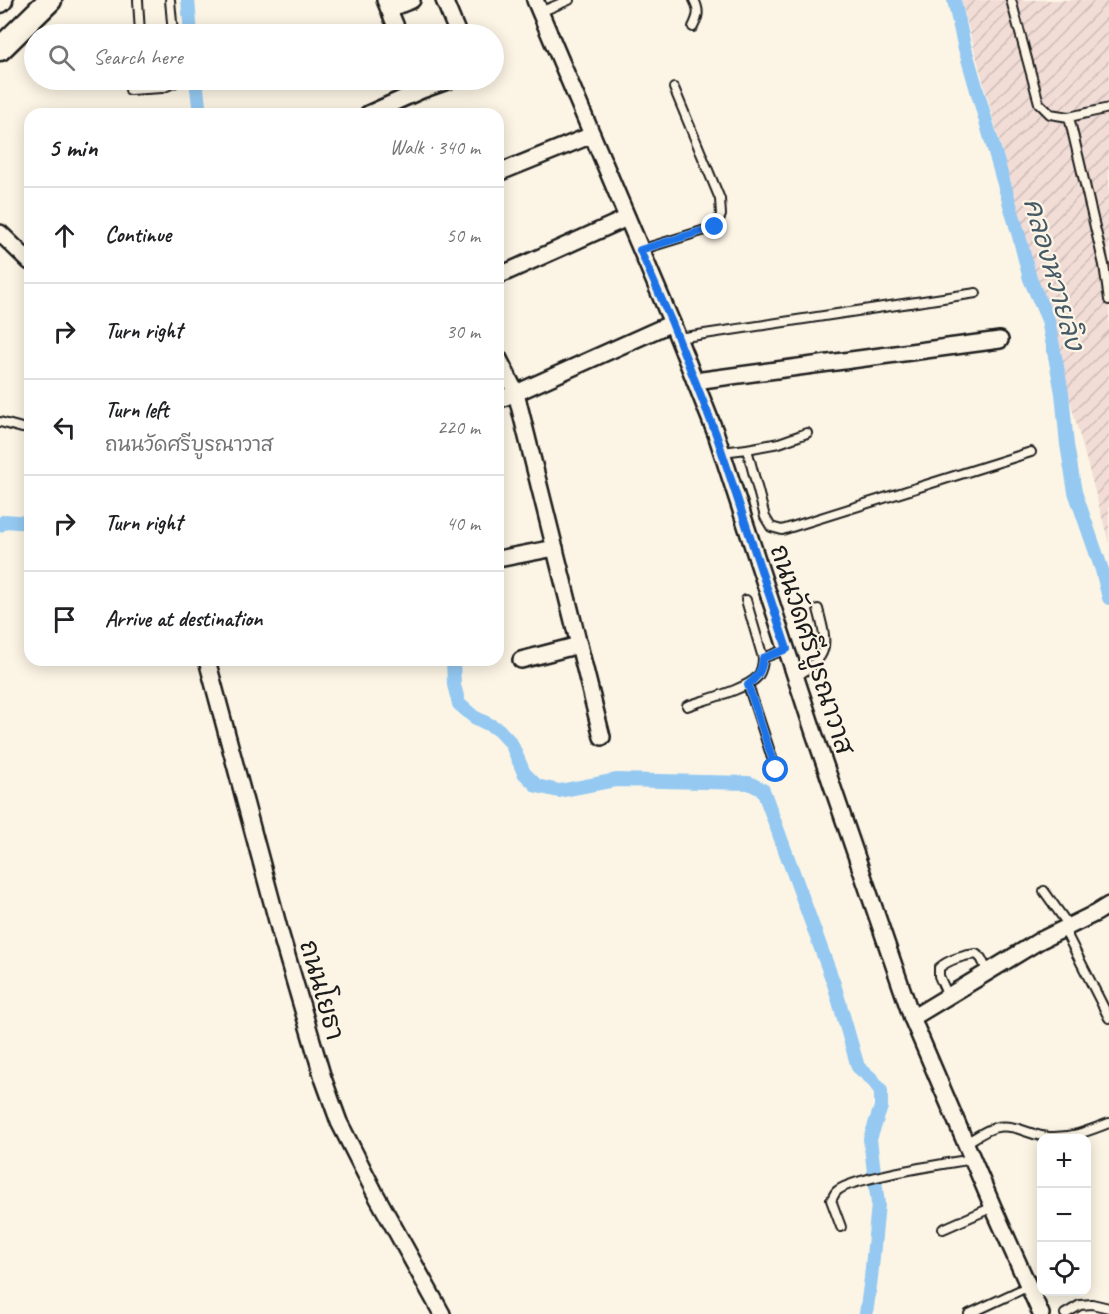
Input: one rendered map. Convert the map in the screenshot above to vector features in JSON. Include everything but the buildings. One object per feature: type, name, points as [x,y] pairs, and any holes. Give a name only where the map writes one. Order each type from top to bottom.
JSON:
[{"type":"main road","points":[[26,24],[50,0]]},
{"type":"main road","points":[[0,49],[24,25]]},
{"type":"street","points":[[395,24],[387,5],[412,0]]},
{"type":"street","points":[[444,0],[454,24]]},
{"type":"street","name":"ถนนวัดศรีบูรณาวาส","points":[[538,6],[672,323],[722,452],[868,894],[912,1018],[1041,1314]]},
{"type":"street","points":[[390,108],[413,90]]},
{"type":"street","points":[[504,171],[592,135]]},
{"type":"street","points":[[504,273],[627,218]]},
{"type":"street","points":[[0,233],[24,256]]},
{"type":"street","points":[[504,398],[672,323]]},
{"type":"street","points":[[695,381],[1000,340]]},
{"type":"street","points":[[504,369],[516,393],[602,737]]},
{"type":"street","points":[[504,558],[555,548]]},
{"type":"street","points":[[521,660],[579,645]]},
{"type":"street","name":"ถนนโยธา","points":[[209,666],[280,933],[323,1078],[339,1122],[375,1193],[442,1314]]},
{"type":"street","points":[[912,1018],[1039,941],[1109,905]]},
{"type":"lane","points":[[138,0],[139,24]]},
{"type":"lane","points":[[170,0],[172,24]]},
{"type":"lane","points":[[538,6],[569,0]]},
{"type":"lane","points":[[693,27],[698,16],[698,6],[694,0]]},
{"type":"lane","points":[[1011,0],[1040,103],[1050,114],[1070,117],[1109,108]]},
{"type":"lane","points":[[640,250],[715,227],[721,215],[720,199],[674,88]]},
{"type":"lane","points":[[1070,117],[1104,265],[1109,300]]},
{"type":"lane","points":[[678,338],[976,293]]},
{"type":"lane","points":[[0,422],[22,428]]},
{"type":"lane","points":[[722,452],[779,443],[807,433]]},
{"type":"lane","points":[[747,449],[765,517],[771,527],[782,530],[1031,452]]},
{"type":"lane","points":[[687,706],[748,685],[758,677],[763,658],[746,600]]},
{"type":"lane","points":[[796,677],[809,669],[820,657],[825,645],[825,635],[818,609]]},
{"type":"lane","points":[[763,658],[787,649]]},
{"type":"lane","points":[[748,685],[776,770]]},
{"type":"lane","points":[[1044,891],[1066,928],[1109,1018]]},
{"type":"lane","points":[[948,996],[939,976],[939,968],[944,964],[976,954],[981,958],[988,972]]},
{"type":"lane","points":[[966,1143],[990,1128],[999,1126],[1017,1128],[1046,1137],[1068,1137],[1109,1123]]},
{"type":"lane","points":[[841,1227],[831,1200],[836,1191],[845,1186],[895,1172],[973,1159]]},
{"type":"lane","points":[[943,1230],[993,1207]]},
{"type":"lane","points":[[969,1314],[1029,1286]]},
{"type":"lane","points":[[1065,1314],[1080,1305],[1092,1304],[1109,1308]]},
{"type":"shaded area","points":[[961,0],[1109,0],[1109,543],[1048,320]]},
{"type":"waterway","points":[[188,0],[190,24]]},
{"type":"waterway","name":"คลองหวายลิง","points":[[954,0],[964,45],[1030,279],[1048,320],[1062,393],[1067,445],[1075,492],[1102,570],[1109,598]]},
{"type":"waterway","points":[[197,90],[199,108]]},
{"type":"waterway","points":[[0,525],[5,521],[24,523]]},
{"type":"waterway","points":[[453,666],[454,685],[459,704],[474,717],[498,729],[511,743],[524,773],[537,786],[559,791],[616,780],[749,783],[763,790],[834,984],[858,1067],[872,1079],[881,1091],[881,1107],[870,1139],[878,1204],[866,1314]]},
{"type":"route","points":[[715,227],[640,250],[716,434],[787,649],[763,658],[758,677],[748,685],[776,770]]}]
